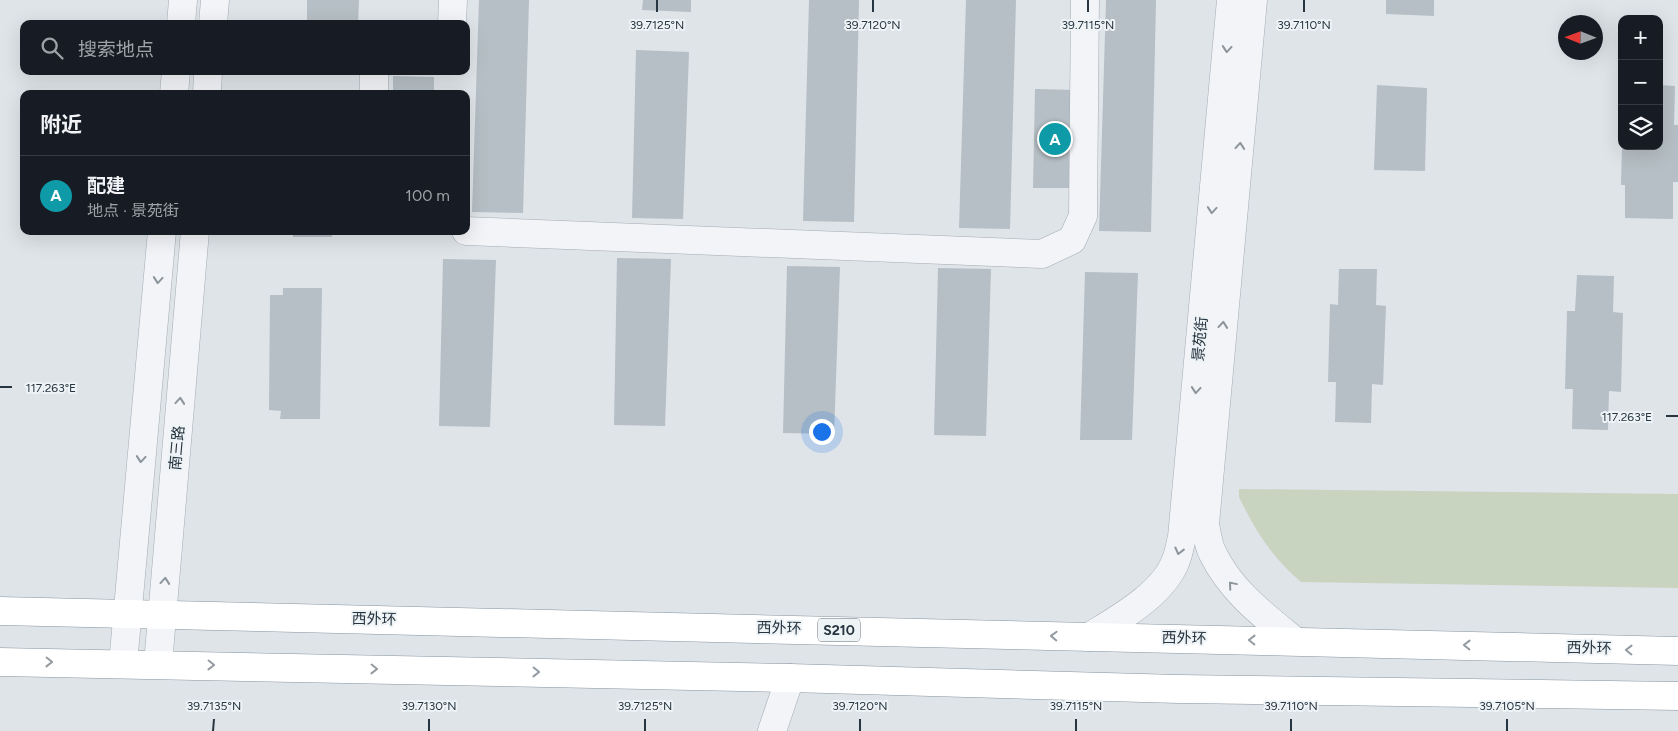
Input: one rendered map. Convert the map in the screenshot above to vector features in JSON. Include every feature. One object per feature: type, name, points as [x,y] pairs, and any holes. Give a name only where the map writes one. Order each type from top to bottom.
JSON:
[{"type":"highway","name":"西外环","points":[[0,612],[162,614],[1678,651]]},
{"type":"highway","points":[[0,662],[790,678],[1180,689],[1678,696]]},
{"type":"street","points":[[181,20],[183,0]]},
{"type":"street","points":[[212,20],[214,0]]},
{"type":"street","points":[[452,0],[452,20]]},
{"type":"street","points":[[470,231],[1042,254],[1072,240],[1082,216],[1085,0]]},
{"type":"street","name":"景苑街","points":[[1088,636],[1122,617],[1145,599],[1163,580],[1176,562],[1182,537],[1231,0]]},
{"type":"street","name":"景苑街","points":[[1253,0],[1205,524],[1212,552],[1228,580],[1244,599],[1295,641]]},
{"type":"street","points":[[174,90],[176,75]]},
{"type":"street","points":[[207,90],[208,75]]},
{"type":"street","points":[[374,75],[374,90]]},
{"type":"street","points":[[123,664],[162,235]]},
{"type":"street","name":"南三路","points":[[158,664],[195,235]]},
{"type":"street","points":[[772,731],[790,678]]},
{"type":"green space","points":[[1239,489],[1678,494],[1678,588],[1301,582],[1281,563],[1265,543],[1239,497]]},
{"type":"building","points":[[307,0],[359,0],[358,20],[307,20]]},
{"type":"building","points":[[479,0],[529,0],[523,213],[472,212]]},
{"type":"building","points":[[643,0],[691,0],[691,12],[642,10]]},
{"type":"building","points":[[809,0],[859,0],[854,222],[803,221]]},
{"type":"building","points":[[966,0],[1016,0],[1010,229],[959,228]]},
{"type":"building","points":[[1106,0],[1156,0],[1151,232],[1099,231]]},
{"type":"building","points":[[1386,0],[1434,0],[1434,16],[1386,14]]},
{"type":"building","points":[[636,50],[689,52],[683,219],[632,218]]},
{"type":"building","points":[[393,76],[434,77],[434,90],[393,90]]},
{"type":"building","points":[[1377,85],[1427,88],[1425,171],[1374,170]]},
{"type":"building","points":[[1663,85],[1675,86],[1674,125],[1678,125],[1678,182],[1673,182],[1673,219],[1625,218],[1625,185],[1621,185],[1622,150],[1663,150]]},
{"type":"building","points":[[1035,89],[1077,90],[1075,188],[1033,188]]},
{"type":"building","points":[[293,235],[332,235],[332,237],[293,237]]},
{"type":"building","points":[[617,258],[671,259],[665,426],[614,425]]},
{"type":"building","points":[[443,259],[496,260],[490,427],[439,426]]},
{"type":"building","points":[[787,266],[840,267],[834,434],[783,433]]},
{"type":"building","points":[[938,268],[991,269],[986,436],[934,435]]},
{"type":"building","points":[[1339,269],[1377,269],[1376,305],[1386,306],[1383,385],[1372,384],[1371,423],[1335,422],[1336,382],[1328,382],[1330,304],[1338,305]]},
{"type":"building","points":[[1085,272],[1138,273],[1132,440],[1080,440]]},
{"type":"building","points":[[1577,275],[1614,276],[1613,312],[1623,313],[1621,392],[1609,391],[1608,430],[1572,429],[1573,389],[1565,389],[1567,311],[1575,311]]},
{"type":"building","points":[[283,288],[322,288],[320,419],[280,419],[281,411],[269,410],[270,295],[283,295]]},
{"type":"place","name":"配建","points":[[1055,139]]}]
